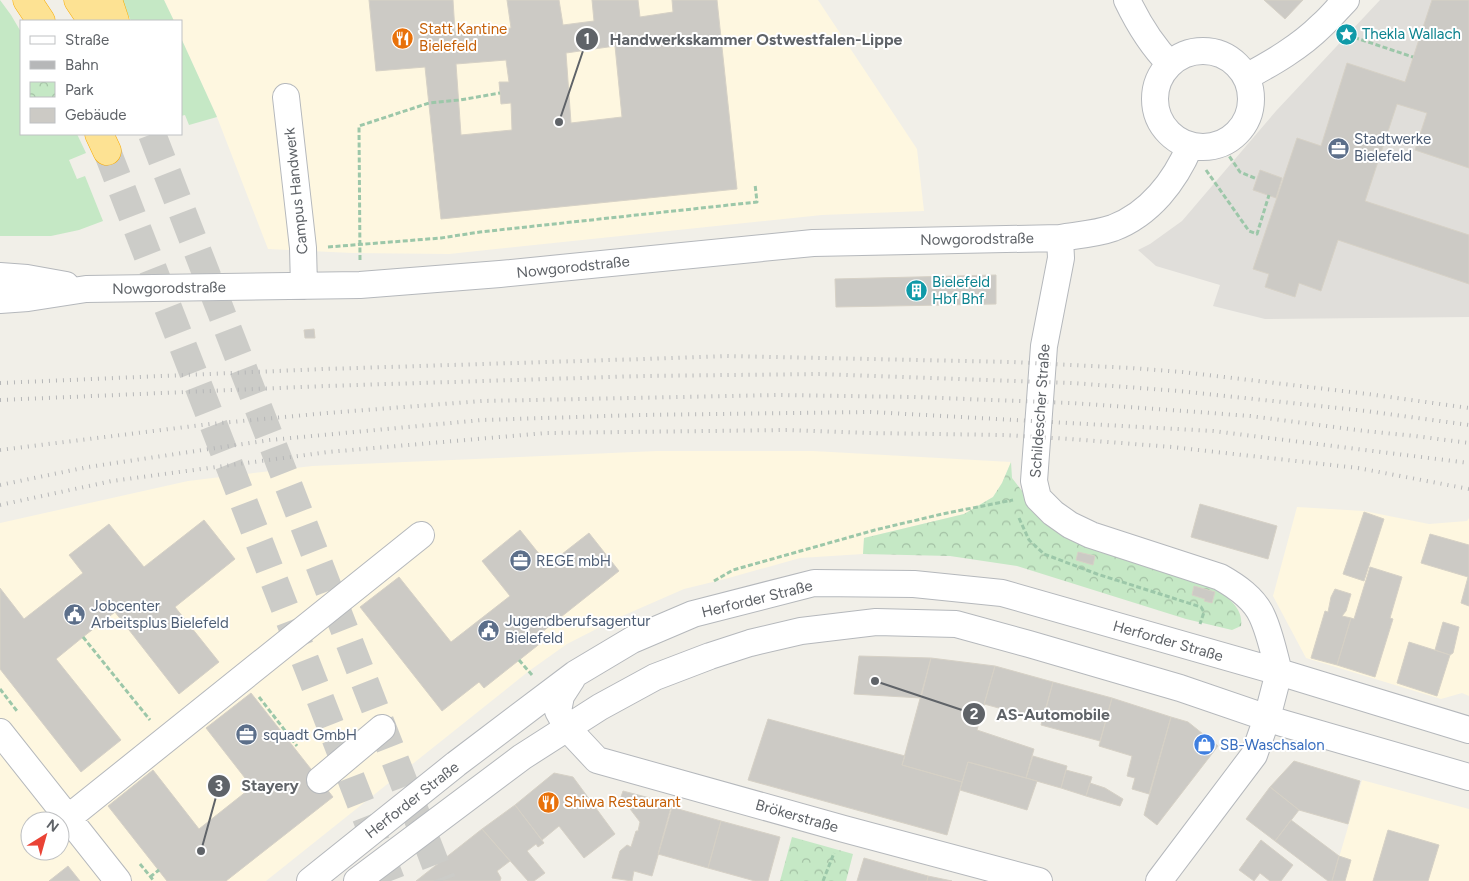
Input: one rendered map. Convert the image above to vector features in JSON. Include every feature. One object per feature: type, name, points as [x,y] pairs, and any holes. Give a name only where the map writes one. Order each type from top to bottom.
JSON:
[{"type":"highway","points":[[27,0],[40,20]]},
{"type":"highway","points":[[78,0],[91,20]]},
{"type":"highway","points":[[108,0],[114,20]]},
{"type":"street","points":[[1127,0],[1148,37],[1159,53],[1170,64]]},
{"type":"street","points":[[1246,78],[1272,63],[1303,41],[1322,26],[1346,0]]},
{"type":"street","points":[[1203,51],[1220,54],[1235,64],[1246,78],[1250,90],[1251,103],[1248,116],[1241,128],[1221,144],[1208,147],[1190,146],[1178,140],[1165,129],[1157,112],[1155,95],[1157,86],[1170,64],[1185,54],[1203,51]]},
{"type":"street","name":"Campus Handwerk","points":[[286,97],[303,248],[304,286]]},
{"type":"street","points":[[1060,238],[1113,228],[1151,205],[1162,193],[1184,160],[1190,146]]},
{"type":"street","name":"Nowgorodstraße","points":[[0,300],[28,298],[86,289],[360,285],[500,274],[813,243],[1060,238]]},
{"type":"street","name":"Schildescher Straße","points":[[1060,238],[1061,258],[1044,346],[1034,481],[1038,498],[1070,525],[1091,535],[1220,577],[1235,585],[1250,599],[1262,615],[1279,672]]},
{"type":"street","name":"Nowgorodstraße","points":[[0,276],[27,278],[86,289]]},
{"type":"street","points":[[70,817],[274,665],[344,608],[421,535]]},
{"type":"street","name":"Herforder Straße","points":[[310,881],[456,764],[575,674],[632,640],[693,614],[814,583],[914,584],[1002,593],[1279,672],[1469,730]]},
{"type":"street","name":"Herforder Straße","points":[[357,881],[522,757],[600,707],[655,677],[750,643],[801,631],[876,622],[956,624],[1180,688],[1267,718],[1469,777]]},
{"type":"street","points":[[1160,881],[1254,755],[1267,718],[1279,672]]},
{"type":"street","points":[[568,728],[558,712],[561,696],[575,674]]},
{"type":"street","points":[[320,780],[382,728]]},
{"type":"street","name":"Brökerstraße","points":[[568,728],[597,760],[1039,881]]},
{"type":"street","points":[[0,732],[62,811]]},
{"type":"street","points":[[70,821],[118,881]]},
{"type":"path","points":[[1367,42],[1413,57]]},
{"type":"path","points":[[360,285],[359,126],[429,103],[500,93]]},
{"type":"path","points":[[1221,144],[1240,172],[1257,179]]},
{"type":"path","points":[[1190,146],[1249,232],[1257,234],[1269,195]]},
{"type":"path","points":[[303,248],[441,238],[489,231],[757,202],[755,184]]},
{"type":"path","points":[[710,583],[733,570],[875,530],[942,514],[1012,501]]},
{"type":"path","points":[[1019,516],[1029,540],[1044,554],[1097,574],[1200,607],[1204,612],[1199,628]]},
{"type":"path","points":[[83,637],[152,722]]},
{"type":"path","points":[[519,660],[528,671]]},
{"type":"path","points":[[257,695],[296,743]]},
{"type":"path","points":[[150,877],[159,870]]},
{"type":"shaded area","points":[[164,0],[818,0],[917,149],[924,211],[822,215],[449,254],[352,253],[268,249],[217,117],[182,40],[182,20],[174,20]]},
{"type":"shaded area","points":[[1380,0],[1469,0],[1469,317],[1265,319],[1213,306],[1220,285],[1156,266],[1138,250],[1150,244],[1182,221],[1276,111]]},
{"type":"shaded area","points":[[657,451],[813,451],[1011,462],[1002,483],[993,497],[964,514],[864,538],[863,554],[800,558],[684,589],[620,617],[567,644],[529,671],[266,881],[0,881],[0,523],[188,481],[312,466]]},
{"type":"shaded area","points":[[1297,507],[1364,511],[1429,524],[1467,521],[1469,518],[1469,696],[1462,693],[1441,699],[1306,658],[1273,596]]},
{"type":"shaded area","points":[[1362,780],[1469,809],[1469,881],[1332,881]]},
{"type":"green space","points":[[0,0],[20,30],[20,135],[77,135],[86,153],[69,160],[77,179],[85,176],[103,221],[79,230],[51,236],[0,236]]},
{"type":"green space","points":[[121,0],[164,0],[174,20],[131,20]]},
{"type":"green space","points":[[182,40],[217,117],[189,125],[185,115],[182,116]]},
{"type":"green space","points":[[1011,462],[1012,478],[1026,496],[1211,586],[1237,607],[1240,613],[1241,626],[1232,630],[1186,619],[1017,566],[950,556],[863,554],[864,538],[964,514],[993,497],[1002,483]]},
{"type":"green space","points":[[792,837],[853,854],[846,881],[780,881]]},
{"type":"building","points":[[369,0],[453,0],[455,32],[511,28],[507,0],[559,0],[563,25],[594,21],[592,0],[638,0],[640,17],[673,12],[672,0],[717,0],[737,189],[441,219],[425,67],[376,71]],"holes":[[[615,46],[622,117],[571,123],[566,53]],[[506,60],[509,82],[499,82],[501,104],[511,103],[512,130],[461,135],[456,64]]]},
{"type":"building","points":[[1264,0],[1303,0],[1285,19]]},
{"type":"building","name":"Stadtwerke Bielefeld","points":[[1432,0],[1469,0],[1469,168],[1415,150],[1427,113],[1397,104],[1365,201],[1469,235],[1469,284],[1338,240],[1321,291],[1299,283],[1295,297],[1265,287],[1269,274],[1253,269],[1297,138],[1321,146],[1347,63],[1405,82]]},
{"type":"building","points":[[1260,170],[1282,178],[1276,198],[1253,190]]},
{"type":"building","name":"Bielefeld Hbf Bhf","points":[[996,275],[996,304],[836,307],[835,279]]},
{"type":"building","points":[[314,329],[315,338],[305,338],[304,330]]},
{"type":"building","points":[[1200,504],[1277,526],[1268,559],[1191,537]]},
{"type":"building","points":[[1364,512],[1384,519],[1364,581],[1343,574]]},
{"type":"building","points":[[204,520],[235,559],[175,607],[219,662],[179,694],[115,612],[83,637],[56,659],[121,740],[81,772],[0,669],[0,588],[24,619],[83,573],[69,555],[109,524],[144,567]]},
{"type":"building","points":[[520,530],[548,565],[589,533],[619,571],[542,632],[547,638],[484,688],[479,682],[442,711],[360,607],[399,577],[451,642],[510,596],[482,561]]},
{"type":"building","points":[[1430,534],[1469,545],[1469,606],[1461,603],[1468,577],[1421,563]]},
{"type":"building","points":[[1078,552],[1095,556],[1093,565],[1076,560]]},
{"type":"building","points":[[1370,567],[1402,577],[1390,618],[1393,619],[1375,677],[1337,665],[1351,618],[1354,619]]},
{"type":"building","points":[[1194,586],[1215,592],[1212,603],[1192,595]]},
{"type":"building","points":[[1335,589],[1351,594],[1346,611],[1342,616],[1351,618],[1337,665],[1311,658],[1325,611],[1328,612]]},
{"type":"building","points":[[1443,622],[1459,627],[1453,653],[1450,655],[1435,650]]},
{"type":"building","points":[[1409,642],[1450,655],[1437,696],[1397,683]]},
{"type":"building","points":[[859,656],[931,658],[921,698],[854,694]]},
{"type":"building","points":[[931,658],[995,666],[977,730],[1034,749],[1026,778],[968,762],[962,782],[902,765]]},
{"type":"building","points":[[995,666],[1053,682],[1043,720],[984,704]]},
{"type":"building","points":[[1053,682],[1112,698],[1100,741],[1041,725]]},
{"type":"building","points":[[251,693],[333,797],[226,881],[167,881],[108,806],[153,770],[199,829],[252,787],[206,728]]},
{"type":"building","points":[[1112,698],[1171,717],[1149,794],[1132,789],[1135,778],[1127,776],[1132,756],[1099,746]]},
{"type":"building","points":[[1171,717],[1188,722],[1218,746],[1157,825],[1144,815]]},
{"type":"building","points":[[768,719],[905,756],[902,765],[962,782],[947,835],[748,780]]},
{"type":"building","points":[[1033,756],[1067,766],[1061,788],[1026,778]]},
{"type":"building","points":[[1294,761],[1360,781],[1348,824],[1299,810],[1270,787]]},
{"type":"building","points":[[968,762],[1037,781],[1027,810],[960,790]]},
{"type":"building","points":[[1066,770],[1092,777],[1086,796],[1061,788]]},
{"type":"building","points":[[554,773],[573,777],[615,834],[584,858],[559,826],[542,840],[515,805]]},
{"type":"building","points":[[1090,783],[1105,788],[1123,799],[1120,806],[1086,796]]},
{"type":"building","points":[[1270,787],[1299,810],[1275,841],[1246,819]]},
{"type":"building","points":[[623,791],[673,804],[652,876],[634,871],[632,881],[612,878],[620,851],[627,845],[631,847],[640,822],[621,797]]},
{"type":"building","points":[[515,805],[544,843],[538,847],[536,844],[527,851],[545,873],[534,881],[528,881],[482,829]]},
{"type":"building","points":[[671,807],[721,821],[708,868],[658,854]]},
{"type":"building","points":[[1291,820],[1339,856],[1332,881],[1328,881],[1275,841]]},
{"type":"building","points":[[721,821],[780,837],[768,881],[755,881],[708,868]]},
{"type":"building","points":[[482,829],[510,861],[497,871],[501,878],[500,881],[416,881]]},
{"type":"building","points":[[1388,830],[1439,845],[1428,881],[1373,881]]},
{"type":"building","points":[[1261,840],[1293,865],[1281,881],[1270,881],[1260,873],[1254,881],[1239,870]]},
{"type":"building","points":[[1339,856],[1351,860],[1345,881],[1332,881]]},
{"type":"building","points":[[864,858],[928,876],[927,881],[857,881]]},
{"type":"building","points":[[68,866],[80,881],[49,881]]},
{"type":"building","points":[[928,876],[952,881],[927,881]]},
{"type":"tunnel","points":[[152,135],[442,881]]},
{"type":"tunnel","points":[[107,151],[391,881]]},
{"type":"railway","points":[[0,383],[324,369],[726,356],[1012,362],[1131,368],[1182,372],[1368,394],[1469,408]]},
{"type":"railway","points":[[0,400],[325,386],[642,376],[820,374],[1073,383],[1179,391],[1366,411],[1469,425]]},
{"type":"railway","points":[[0,450],[210,424],[482,401],[778,395],[914,397],[1071,403],[1250,416],[1469,443]]},
{"type":"railway","points":[[0,485],[88,467],[270,440],[482,420],[638,415],[871,412],[1213,431],[1469,463]]},
{"type":"railway","points":[[0,505],[112,481],[328,452],[546,433],[787,430],[1004,435],[1172,447],[1358,468],[1469,489]]},
{"type":"place","name":"Thekla Wallach","points":[[1346,34]]},
{"type":"place","name":"Statt Kantine Bielefeld","points":[[403,38]]},
{"type":"place","name":"Handwerkskammer Ostwestfalen-Lippe","points":[[559,122]]},
{"type":"place","name":"Stadtwerke Bielefeld","points":[[1338,148]]},
{"type":"place","name":"Bielefeld Hbf Bhf","points":[[916,291]]},
{"type":"place","name":"REGE mbH","points":[[520,561]]},
{"type":"place","name":"Jobcenter Arbeitsplus Bielefeld","points":[[75,615]]},
{"type":"place","name":"Jugendberufsagentur Bielefeld","points":[[489,630]]},
{"type":"place","name":"AS-Automobile","points":[[875,681]]},
{"type":"place","name":"squadt GmbH","points":[[247,735]]},
{"type":"place","name":"SB-Waschsalon","points":[[1204,745]]},
{"type":"place","name":"Shiwa Restaurant","points":[[548,802]]},
{"type":"place","name":"Stayery","points":[[201,851]]}]
